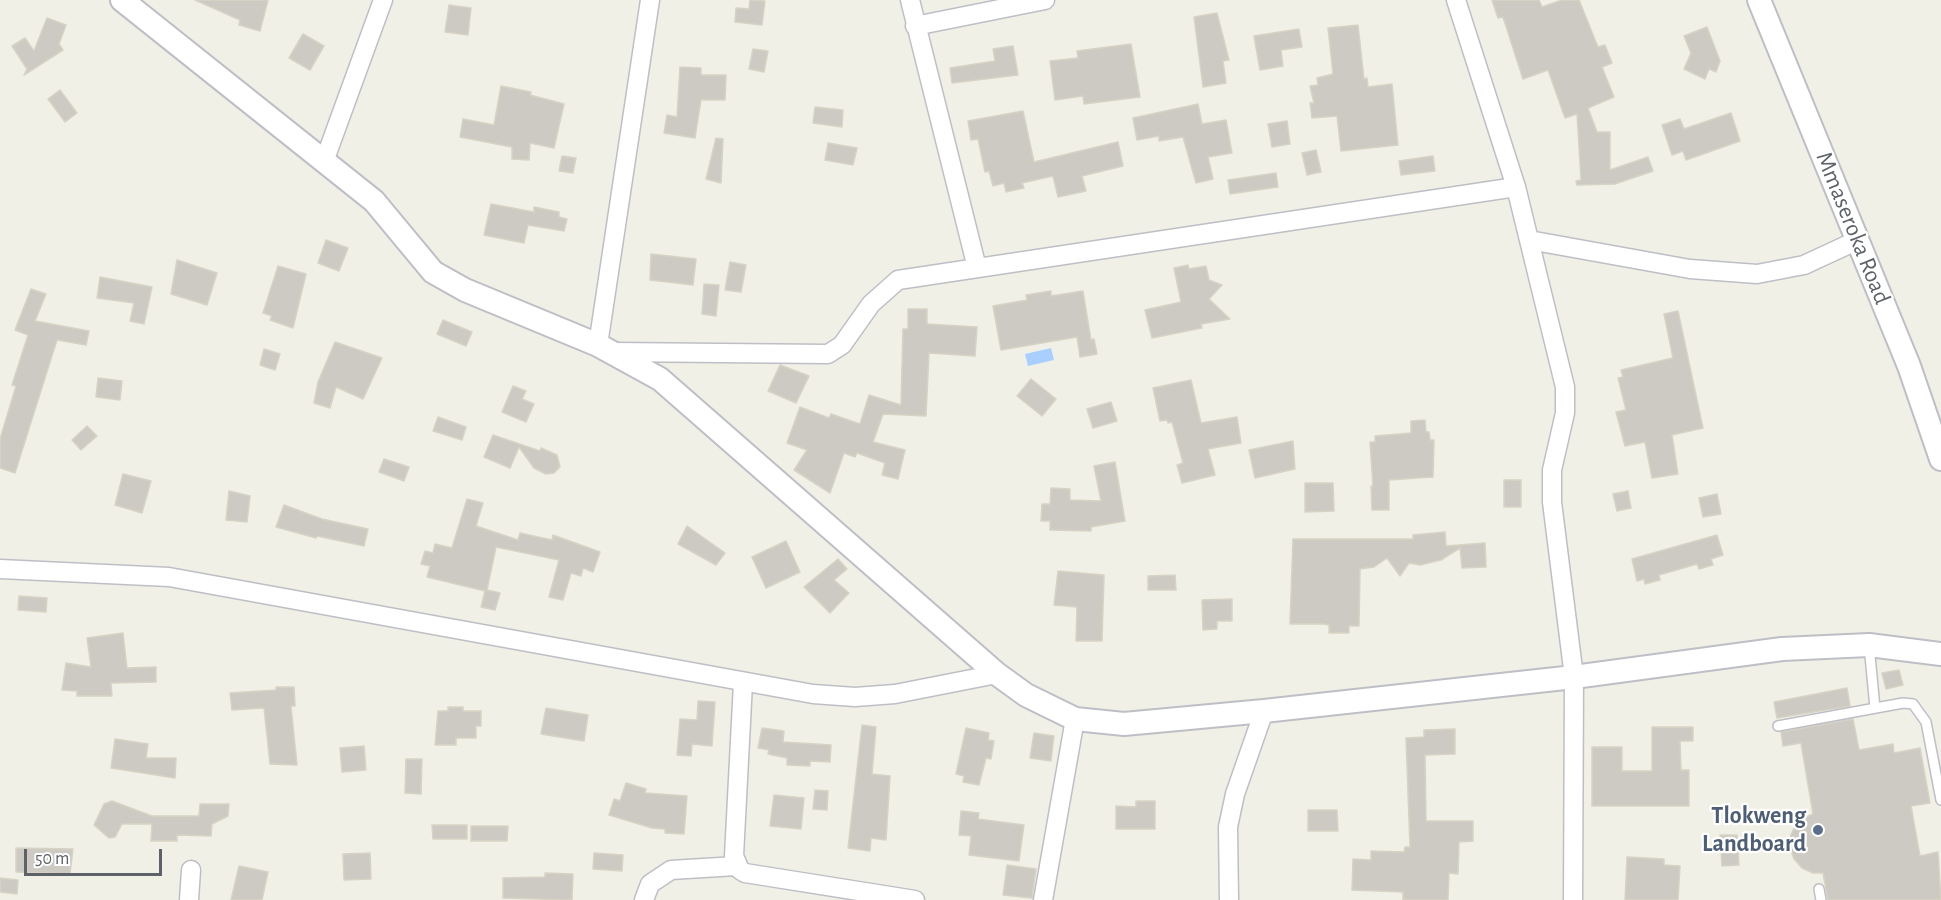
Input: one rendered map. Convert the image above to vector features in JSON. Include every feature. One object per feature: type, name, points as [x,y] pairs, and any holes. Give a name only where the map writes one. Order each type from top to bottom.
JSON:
[{"type":"street","points":[[122,0],[143,8],[374,201],[434,272],[465,290],[605,348],[660,379],[997,674],[1026,695],[1075,719],[1124,724],[1264,711],[1574,677],[1773,650],[1869,645],[1941,654]]},
{"type":"street","points":[[325,159],[383,0]]},
{"type":"street","points":[[605,348],[650,0]]},
{"type":"street","points":[[910,0],[977,268]]},
{"type":"street","points":[[915,26],[1045,0]]},
{"type":"street","points":[[1456,0],[1516,187],[1565,387],[1565,412],[1552,470],[1552,502],[1574,677],[1573,900]]},
{"type":"street","name":"Mmaseroka Road","points":[[1759,0],[1910,366],[1941,459]]},
{"type":"street","points":[[605,348],[828,354],[842,345],[871,304],[898,280],[1516,187]]},
{"type":"street","points":[[1529,240],[1690,269],[1757,274],[1804,265],[1858,240]]},
{"type":"street","points":[[0,569],[169,577],[813,694],[855,697],[895,694],[997,674]]},
{"type":"street","points":[[743,683],[734,856],[736,866],[745,873],[915,900]]},
{"type":"street","points":[[1229,900],[1228,827],[1235,794],[1264,711]]},
{"type":"street","points":[[1043,900],[1075,719]]},
{"type":"street","points":[[644,900],[650,884],[671,870],[736,866]]},
{"type":"street","points":[[189,900],[191,870]]},
{"type":"lane","points":[[1869,645],[1875,708]]},
{"type":"lane","points":[[1778,726],[1909,703],[1920,711],[1926,722],[1941,800]]},
{"type":"lane","points":[[1819,889],[1821,900]]},
{"type":"water","points":[[1051,348],[1054,360],[1028,366],[1025,354]]},
{"type":"building","points":[[195,0],[268,0],[260,31],[239,25],[240,20]]},
{"type":"building","points":[[750,0],[765,1],[762,25],[735,22],[736,8],[749,9]]},
{"type":"building","points":[[1492,0],[1539,0],[1542,7],[1562,0],[1579,0],[1598,47],[1605,45],[1612,63],[1602,67],[1614,97],[1588,108],[1597,132],[1610,132],[1610,170],[1648,157],[1653,171],[1615,184],[1577,185],[1576,181],[1581,180],[1577,114],[1565,118],[1548,70],[1523,79],[1503,17],[1498,18]]},
{"type":"building","points":[[449,5],[471,8],[468,35],[445,32]]},
{"type":"building","points":[[1217,13],[1229,60],[1223,61],[1226,83],[1203,87],[1194,17]]},
{"type":"building","points":[[47,18],[66,25],[59,44],[63,50],[24,75],[27,69],[12,46],[25,38],[34,51]]},
{"type":"building","points":[[1358,25],[1364,79],[1367,78],[1368,87],[1392,84],[1398,145],[1341,151],[1337,116],[1312,118],[1310,103],[1314,103],[1310,86],[1318,85],[1317,78],[1333,74],[1328,28]]},
{"type":"building","points":[[1707,27],[1720,61],[1716,72],[1709,69],[1705,79],[1684,69],[1691,53],[1684,36]]},
{"type":"building","points":[[1299,29],[1302,47],[1281,50],[1283,66],[1260,70],[1254,36]]},
{"type":"building","points":[[303,34],[324,46],[310,70],[289,58]]},
{"type":"building","points":[[1131,44],[1140,97],[1084,104],[1083,96],[1055,100],[1050,61],[1078,58],[1077,51]]},
{"type":"building","points":[[1013,46],[1018,75],[952,83],[950,68],[995,61],[993,49]]},
{"type":"building","points":[[753,49],[768,51],[764,72],[749,69]]},
{"type":"building","points":[[680,67],[701,68],[701,75],[726,75],[725,100],[701,100],[695,138],[664,133],[667,115],[677,117]]},
{"type":"building","points":[[501,86],[531,92],[530,95],[564,104],[554,148],[530,143],[529,160],[512,159],[512,147],[460,137],[463,119],[494,125]]},
{"type":"building","points":[[60,90],[77,113],[65,122],[48,99]]},
{"type":"building","points":[[1198,104],[1202,124],[1226,120],[1232,153],[1208,157],[1213,179],[1196,183],[1183,137],[1159,141],[1159,136],[1137,140],[1133,118]]},
{"type":"building","points":[[815,107],[843,110],[842,127],[813,123]]},
{"type":"building","points":[[1023,111],[1034,162],[1118,142],[1123,166],[1082,176],[1086,191],[1058,197],[1053,176],[1022,183],[1024,188],[1006,192],[1004,183],[993,186],[989,171],[985,172],[978,139],[971,140],[968,121]]},
{"type":"building","points":[[1731,113],[1740,141],[1686,160],[1683,151],[1672,155],[1662,125],[1680,119],[1684,129]]},
{"type":"building","points":[[1287,121],[1290,144],[1272,147],[1268,124]]},
{"type":"building","points":[[716,138],[723,139],[721,183],[706,179]]},
{"type":"building","points":[[828,143],[857,148],[853,165],[825,160]]},
{"type":"building","points":[[1316,150],[1321,172],[1307,175],[1302,153]]},
{"type":"building","points":[[562,156],[576,158],[573,173],[559,171]]},
{"type":"building","points":[[1433,156],[1435,171],[1401,175],[1399,161]]},
{"type":"building","points":[[1276,173],[1278,187],[1230,194],[1228,180]]},
{"type":"building","points":[[491,204],[534,212],[534,207],[559,212],[559,217],[567,219],[564,231],[528,225],[524,243],[484,235]]},
{"type":"building","points":[[326,240],[348,248],[339,271],[318,263]]},
{"type":"building","points":[[651,254],[696,259],[693,285],[650,280]]},
{"type":"building","points":[[177,260],[217,273],[207,305],[171,294]]},
{"type":"building","points":[[730,262],[746,265],[741,292],[725,290]]},
{"type":"building","points":[[1188,265],[1189,269],[1206,266],[1209,280],[1222,285],[1209,299],[1230,319],[1201,324],[1202,328],[1152,338],[1145,310],[1181,302],[1174,268]]},
{"type":"building","points":[[278,266],[306,274],[293,328],[270,320],[272,316],[263,313]]},
{"type":"building","points":[[100,277],[152,287],[144,324],[130,321],[134,303],[97,298]]},
{"type":"building","points":[[704,284],[719,285],[716,316],[702,314]]},
{"type":"building","points":[[31,289],[46,294],[35,321],[89,331],[86,345],[57,340],[15,473],[0,468],[0,439],[16,386],[12,385],[28,335],[15,330]]},
{"type":"building","points":[[1051,291],[1051,296],[1083,291],[1091,340],[1094,339],[1097,354],[1080,357],[1077,337],[1001,350],[993,306],[1027,300],[1026,295]]},
{"type":"building","points":[[908,309],[927,309],[927,324],[977,327],[975,356],[929,353],[926,416],[883,414],[873,442],[905,450],[898,479],[882,475],[885,463],[857,453],[855,457],[844,453],[830,493],[794,470],[807,450],[787,443],[800,407],[829,418],[831,414],[860,424],[869,395],[901,405],[903,329],[908,329]]},
{"type":"building","points":[[1678,311],[1703,428],[1672,435],[1678,474],[1652,478],[1645,442],[1625,446],[1616,412],[1626,410],[1618,378],[1623,377],[1621,370],[1673,358],[1664,314]]},
{"type":"building","points":[[443,320],[472,332],[466,346],[437,334]]},
{"type":"building","points":[[335,342],[382,358],[363,399],[336,387],[330,408],[314,403],[318,382]]},
{"type":"building","points":[[264,349],[280,354],[275,370],[260,365]]},
{"type":"building","points":[[780,365],[809,376],[796,403],[768,391]]},
{"type":"building","points":[[98,378],[122,381],[120,400],[96,397]]},
{"type":"building","points":[[1031,379],[1056,399],[1042,416],[1017,396]]},
{"type":"building","points":[[1191,380],[1201,423],[1237,417],[1241,443],[1208,449],[1215,475],[1182,483],[1177,465],[1183,463],[1172,422],[1160,421],[1153,388]]},
{"type":"building","points":[[513,386],[526,391],[522,399],[534,404],[526,422],[502,412]]},
{"type":"building","points":[[1111,402],[1117,421],[1093,428],[1087,409]]},
{"type":"building","points":[[438,417],[466,427],[462,440],[433,431]]},
{"type":"building","points":[[1425,420],[1426,432],[1429,432],[1430,440],[1434,440],[1433,477],[1389,480],[1389,510],[1372,510],[1370,442],[1375,442],[1375,436],[1411,433],[1411,421]]},
{"type":"building","points":[[87,426],[97,436],[81,450],[72,440]]},
{"type":"building","points":[[493,435],[540,451],[541,448],[557,455],[560,467],[554,473],[546,474],[534,468],[519,447],[510,468],[484,457]]},
{"type":"building","points":[[1293,441],[1295,469],[1255,478],[1249,450]]},
{"type":"building","points":[[384,459],[409,467],[404,481],[379,472]]},
{"type":"building","points":[[1115,462],[1125,521],[1091,527],[1091,531],[1050,530],[1050,521],[1041,521],[1042,504],[1050,504],[1051,488],[1070,489],[1070,500],[1101,501],[1094,466]]},
{"type":"building","points":[[123,474],[151,481],[142,513],[115,505]]},
{"type":"building","points":[[1504,480],[1521,480],[1521,507],[1504,507]]},
{"type":"building","points":[[1305,483],[1333,483],[1334,511],[1305,512]]},
{"type":"building","points":[[229,491],[250,496],[247,522],[226,520]]},
{"type":"building","points":[[1628,491],[1631,508],[1617,511],[1613,494]]},
{"type":"building","points":[[1717,494],[1721,514],[1703,517],[1699,498]]},
{"type":"building","points":[[467,499],[483,503],[476,526],[518,540],[520,533],[552,540],[553,535],[600,552],[593,572],[583,568],[581,576],[571,573],[563,600],[549,597],[559,560],[496,547],[487,590],[500,593],[495,610],[481,607],[485,591],[427,577],[430,566],[421,564],[425,551],[433,553],[435,544],[452,548]]},
{"type":"building","points":[[284,505],[322,519],[368,529],[364,546],[317,536],[316,538],[276,527]]},
{"type":"building","points":[[687,526],[725,553],[716,565],[678,544]]},
{"type":"building","points":[[1445,532],[1446,546],[1485,543],[1486,567],[1462,568],[1460,548],[1441,560],[1420,565],[1409,563],[1400,576],[1387,558],[1374,567],[1360,569],[1359,626],[1349,626],[1349,633],[1329,633],[1329,625],[1324,624],[1290,624],[1293,539],[1413,539],[1413,535]]},
{"type":"building","points":[[1717,535],[1723,555],[1711,559],[1713,565],[1699,569],[1697,564],[1659,575],[1660,580],[1645,584],[1644,579],[1637,581],[1632,559]]},
{"type":"building","points":[[786,541],[800,572],[766,588],[752,557]]},
{"type":"building","points":[[838,559],[847,569],[834,580],[849,593],[830,613],[804,587]]},
{"type":"building","points":[[1058,571],[1104,575],[1102,641],[1076,641],[1077,607],[1054,605]]},
{"type":"building","points":[[1175,575],[1176,590],[1148,590],[1148,576]]},
{"type":"building","points":[[19,596],[47,598],[46,612],[18,610]]},
{"type":"building","points":[[1232,599],[1232,621],[1217,621],[1217,629],[1203,630],[1202,600]]},
{"type":"building","points":[[123,633],[127,668],[156,667],[156,682],[111,683],[112,696],[77,696],[77,691],[62,690],[66,663],[91,667],[87,638]]},
{"type":"building","points":[[1899,670],[1903,685],[1886,689],[1882,673]]},
{"type":"building","points":[[276,687],[294,687],[295,706],[291,706],[297,765],[270,764],[264,708],[232,710],[230,693],[276,690]]},
{"type":"building","points":[[1847,688],[1850,706],[1777,718],[1774,702]]},
{"type":"building","points":[[698,701],[715,702],[712,746],[692,744],[691,756],[677,755],[680,719],[697,720]]},
{"type":"building","points":[[448,707],[463,707],[463,711],[481,711],[481,726],[476,726],[476,738],[456,738],[456,745],[435,745],[438,711],[448,711]]},
{"type":"building","points":[[546,708],[588,715],[584,741],[541,734]]},
{"type":"building","points":[[1853,719],[1859,750],[1893,744],[1894,753],[1920,748],[1930,803],[1911,806],[1920,856],[1938,852],[1941,900],[1828,900],[1823,873],[1813,873],[1802,868],[1794,859],[1790,848],[1790,837],[1795,826],[1813,814],[1801,743],[1783,746],[1781,732]]},
{"type":"building","points":[[862,725],[876,727],[872,774],[890,776],[886,840],[871,838],[870,851],[848,848]]},
{"type":"building","points":[[1652,727],[1693,727],[1693,741],[1680,741],[1681,770],[1689,770],[1689,806],[1592,806],[1592,747],[1622,747],[1622,771],[1652,771]]},
{"type":"building","points":[[762,728],[784,731],[783,742],[831,745],[830,762],[810,761],[810,766],[787,765],[787,758],[768,754],[769,750],[758,748]]},
{"type":"building","points":[[966,728],[989,733],[988,740],[994,741],[991,759],[986,758],[979,785],[963,782],[964,776],[956,774]]},
{"type":"building","points":[[1455,729],[1455,754],[1425,755],[1426,821],[1473,821],[1473,841],[1459,842],[1458,874],[1449,873],[1448,900],[1403,900],[1403,892],[1352,890],[1353,859],[1371,860],[1371,851],[1404,852],[1405,847],[1410,847],[1406,738],[1424,737],[1424,730]]},
{"type":"building","points":[[1034,733],[1054,736],[1051,761],[1030,758]]},
{"type":"building","points":[[115,739],[148,744],[146,758],[176,758],[175,778],[111,768]]},
{"type":"building","points":[[364,746],[366,770],[342,772],[340,748]]},
{"type":"building","points":[[406,759],[422,759],[421,794],[405,793]]},
{"type":"building","points":[[626,783],[646,789],[645,793],[687,796],[684,834],[665,833],[665,829],[652,828],[609,815],[614,799],[620,801]]},
{"type":"building","points":[[815,790],[828,791],[827,810],[813,809]]},
{"type":"building","points":[[774,795],[804,798],[801,829],[770,826]]},
{"type":"building","points":[[112,801],[152,816],[199,816],[200,804],[229,804],[228,816],[212,824],[211,836],[177,835],[177,841],[151,841],[152,824],[122,824],[115,837],[109,838],[94,825],[104,804]]},
{"type":"building","points":[[1136,801],[1155,801],[1155,829],[1116,829],[1116,806],[1136,807]]},
{"type":"building","points":[[1308,810],[1337,810],[1338,831],[1308,831]]},
{"type":"building","points":[[961,811],[979,813],[978,819],[1024,825],[1019,861],[969,855],[971,836],[959,835]]},
{"type":"building","points":[[432,825],[467,825],[467,839],[433,839]]},
{"type":"building","points":[[471,826],[508,826],[507,841],[471,841]]},
{"type":"building","points":[[1720,835],[1737,835],[1739,865],[1722,866]]},
{"type":"building","points":[[16,848],[73,849],[70,874],[16,872]]},
{"type":"building","points":[[370,853],[371,879],[344,880],[343,854]]},
{"type":"building","points":[[594,853],[623,855],[622,871],[593,869]]},
{"type":"building","points":[[1627,857],[1664,859],[1664,865],[1680,866],[1678,900],[1625,900]]},
{"type":"building","points":[[1007,865],[1036,869],[1032,898],[1003,895]]},
{"type":"building","points":[[239,866],[268,872],[262,900],[231,900]]},
{"type":"building","points":[[545,873],[573,874],[572,900],[503,898],[503,878],[545,877]]},
{"type":"building","points":[[0,878],[18,880],[17,894],[0,892]]},
{"type":"place","name":"Tlokweng Landboard","points":[[1818,830]]}]
